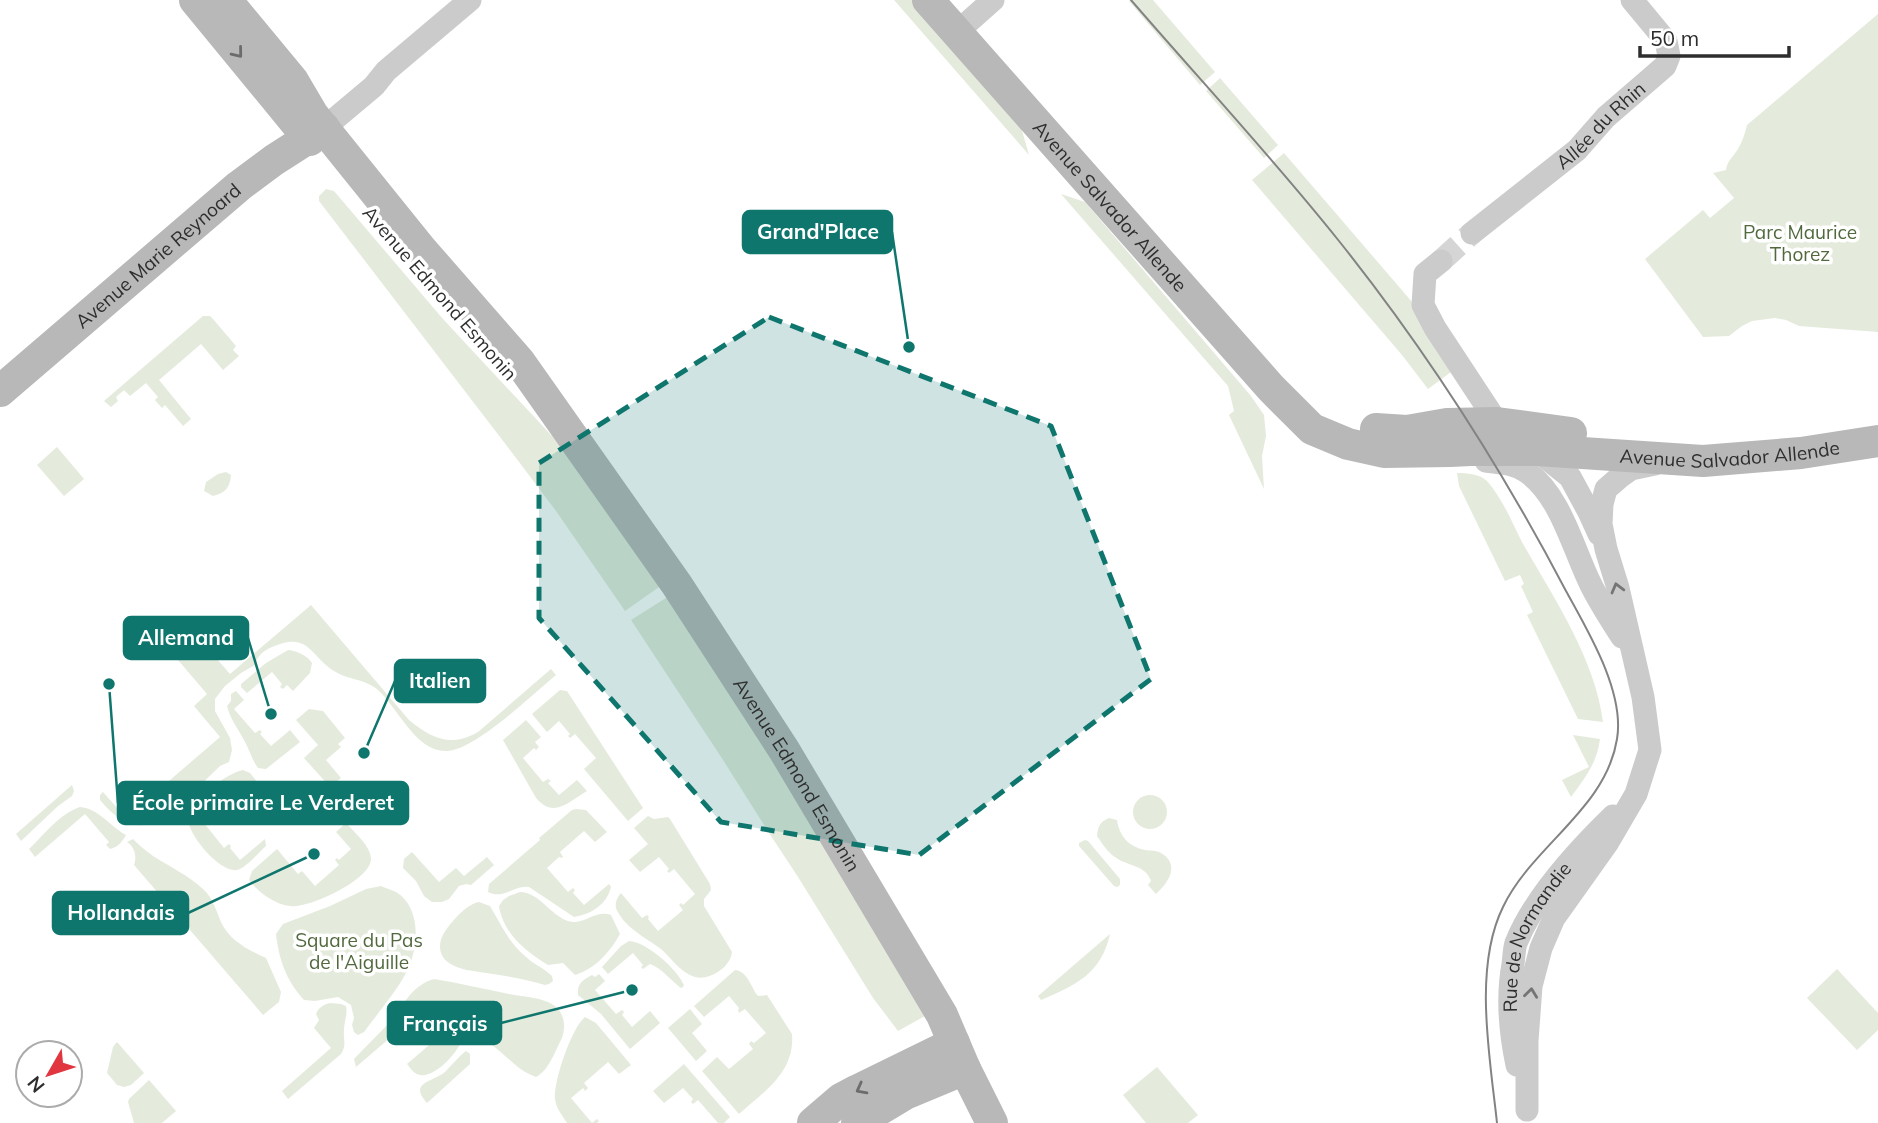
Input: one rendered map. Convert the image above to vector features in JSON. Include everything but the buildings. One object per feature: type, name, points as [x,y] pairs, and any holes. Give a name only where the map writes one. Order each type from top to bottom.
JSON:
[{"type":"main road","points":[[195,0],[311,126]]},
{"type":"main road","points":[[226,0],[293,81],[311,126]]},
{"type":"main road","name":"Avenue Salvador Allende","points":[[928,0],[1253,367],[1312,429],[1348,444],[1384,452],[1424,451],[1571,462],[1703,461],[1801,453],[1878,441]]},
{"type":"main road","name":"Avenue Marie Reynoard","points":[[0,365],[241,160],[311,126]]},
{"type":"main road","name":"Avenue Marie Reynoard","points":[[0,391],[311,126]]},
{"type":"main road","name":"Avenue Edmond Esmonin","points":[[311,126],[519,361],[677,585],[784,750],[898,940],[942,1016],[992,1123]]},
{"type":"main road","name":"Avenue Salvador Allende","points":[[1293,410],[1369,429],[1407,431],[1461,423],[1497,423],[1593,434],[1613,440],[1755,440],[1878,419]]},
{"type":"main road","points":[[813,1123],[841,1099],[892,1072],[960,1056]]},
{"type":"main road","points":[[857,1123],[960,1056]]},
{"type":"street","points":[[311,126],[373,86],[386,71],[470,0]]},
{"type":"street","points":[[956,33],[993,0]]},
{"type":"street","name":"Allée du Rhin","points":[[1472,233],[1577,150],[1606,117],[1665,66],[1669,56],[1666,41],[1632,0]]},
{"type":"street","points":[[1441,261],[1425,274],[1423,305],[1497,423],[1526,457],[1555,504]]},
{"type":"street","points":[[1461,423],[1473,405],[1475,388]]},
{"type":"street","points":[[1424,451],[1449,441],[1486,433],[1497,423]]},
{"type":"street","name":"Avenue Salvador Allende","points":[[1571,462],[1591,447],[1613,440]]},
{"type":"street","name":"Rue de Normandie","points":[[1527,1116],[1511,1038],[1510,983],[1516,945],[1538,904],[1575,856],[1636,794],[1650,750],[1643,696],[1601,524],[1602,504],[1606,489],[1620,476],[1631,470],[1675,460]]},
{"type":"street","points":[[1555,504],[1558,479],[1571,462]]},
{"type":"street","name":"Rue de Normandie","points":[[1571,462],[1570,477],[1606,549]]},
{"type":"street","name":"Rue de Normandie","points":[[1555,504],[1591,586],[1632,654]]},
{"type":"highlighted area","points":[[769,317],[1051,426],[1151,679],[919,855],[721,822],[539,618],[539,463]]},
{"type":"green space","points":[[894,0],[912,0],[1021,127],[1029,155]]},
{"type":"green space","points":[[1130,0],[1153,0],[1215,72],[1200,85]]},
{"type":"green space","name":"Parc Maurice Thorez","points":[[1878,14],[1878,332],[1799,326],[1775,318],[1752,321],[1729,336],[1703,337],[1645,259],[1703,210],[1710,218],[1734,198],[1713,173],[1726,170],[1741,144],[1747,125]]},
{"type":"green space","points":[[1220,78],[1278,145],[1264,158],[1206,91]]},
{"type":"green space","points":[[1284,153],[1413,303],[1455,369],[1428,389],[1252,180]]},
{"type":"green space","points":[[326,189],[334,191],[443,319],[566,451],[662,585],[625,611],[556,511],[319,201],[319,196]]},
{"type":"green space","points":[[1061,194],[1085,202],[1251,396],[1264,415],[1264,489],[1229,415],[1234,411],[1228,386]]},
{"type":"green space","points":[[203,316],[213,319],[236,346],[233,350],[239,356],[223,370],[201,344],[159,380],[191,419],[183,426],[165,405],[162,408],[155,400],[158,397],[146,383],[130,396],[124,390],[116,397],[118,401],[111,407],[104,401]]},
{"type":"green space","points":[[57,447],[84,479],[64,496],[37,465]]},
{"type":"green space","points":[[226,472],[231,475],[224,491],[213,496],[204,491],[206,482]]},
{"type":"green space","points":[[1457,473],[1473,474],[1484,479],[1502,502],[1582,651],[1603,722],[1578,719],[1527,615],[1533,612],[1521,586],[1524,584],[1520,575],[1505,581],[1459,486]]},
{"type":"green space","points":[[669,596],[772,755],[925,1016],[898,1031],[873,998],[631,620]]},
{"type":"green space","points":[[311,605],[409,720],[425,732],[442,739],[459,739],[478,732],[551,669],[556,675],[504,720],[473,741],[448,751],[437,750],[417,738],[386,698],[373,686],[334,671],[301,643],[284,643],[263,652],[255,665],[225,686],[215,699],[215,711],[230,738],[232,750],[229,762],[220,766],[172,811],[152,823],[132,824],[111,812],[100,800],[103,792],[126,818],[220,737],[194,706],[207,694],[172,653],[195,634],[230,674]]},
{"type":"green space","points":[[288,650],[302,654],[312,663],[310,673],[293,691],[287,685],[283,689],[280,687],[282,684],[272,672],[247,693],[241,687],[241,684],[266,663]]},
{"type":"green space","points":[[560,690],[567,691],[643,808],[628,821],[584,769],[596,758],[575,734],[570,738],[570,734],[559,721],[547,732],[532,714]]},
{"type":"green space","points":[[236,691],[244,700],[234,709],[255,733],[260,730],[262,732],[260,734],[271,746],[290,730],[300,742],[266,769],[256,765],[228,711],[231,694]]},
{"type":"green space","points":[[309,709],[323,711],[345,738],[338,744],[341,747],[326,760],[341,778],[330,787],[304,758],[318,745],[296,720]]},
{"type":"green space","points":[[526,720],[541,737],[535,742],[539,747],[523,758],[543,782],[548,779],[551,781],[548,783],[559,795],[577,780],[587,791],[555,808],[536,798],[503,740]]},
{"type":"green space","points":[[1573,735],[1600,739],[1586,777],[1571,797],[1562,780],[1589,767]]},
{"type":"green space","points":[[243,770],[250,773],[263,789],[252,799],[240,787],[216,807],[218,810],[204,823],[224,848],[229,844],[231,846],[240,860],[265,839],[266,846],[248,864],[237,870],[221,865],[196,839],[188,812],[212,787]]},
{"type":"green space","points":[[351,781],[376,812],[364,818],[359,816],[340,794],[340,790]]},
{"type":"green space","points":[[72,785],[72,796],[21,841],[16,834]]},
{"type":"green space","points":[[1150,795],[1162,800],[1167,812],[1162,824],[1150,829],[1138,824],[1133,812],[1138,800]]},
{"type":"green space","points":[[80,807],[99,814],[126,835],[121,842],[110,849],[106,845],[109,842],[85,814],[35,857],[29,849],[59,819]]},
{"type":"green space","points":[[576,809],[586,810],[607,832],[595,842],[584,831],[560,852],[562,858],[559,857],[547,868],[568,892],[573,888],[575,890],[573,893],[584,905],[609,884],[609,893],[602,903],[593,911],[574,917],[529,887],[499,894],[488,892],[489,884],[540,840],[539,838]]},
{"type":"green space","points":[[648,816],[654,819],[670,819],[710,884],[711,890],[704,899],[704,906],[732,952],[724,968],[713,975],[701,978],[685,972],[661,949],[629,926],[616,908],[621,893],[642,918],[647,915],[649,917],[658,931],[683,910],[679,905],[681,903],[683,905],[695,894],[674,869],[669,873],[667,871],[669,869],[659,857],[640,872],[629,860],[648,844],[634,828]]},
{"type":"green space","points":[[1109,818],[1117,820],[1120,831],[1130,843],[1139,849],[1159,852],[1167,858],[1170,874],[1165,885],[1156,894],[1148,885],[1151,881],[1145,871],[1112,855],[1097,836],[1100,825]]},
{"type":"green space","points":[[346,823],[365,844],[371,859],[361,876],[350,884],[324,898],[290,906],[267,897],[249,880],[252,871],[277,849],[298,874],[302,871],[315,886],[339,865],[335,860],[339,860],[351,849],[336,832]]},
{"type":"green space","points":[[133,839],[153,856],[203,889],[212,900],[229,934],[246,948],[266,958],[281,992],[279,1002],[263,1015],[134,865],[135,852],[127,842]]},
{"type":"green space","points":[[1085,840],[1120,879],[1120,885],[1114,886],[1079,846],[1079,843]]},
{"type":"green space","points":[[412,852],[439,882],[456,868],[464,876],[487,857],[494,865],[471,885],[459,886],[449,899],[432,902],[424,896],[416,881],[403,868],[404,859]]},
{"type":"green space","name":"Square du Pas de l'Aiguille","points":[[381,886],[396,892],[410,908],[416,930],[414,952],[392,995],[364,1032],[358,1035],[352,1025],[354,1018],[351,1005],[338,997],[304,1000],[284,969],[276,934],[283,924],[366,889]]},
{"type":"green space","points":[[520,892],[533,896],[568,921],[579,921],[600,914],[611,915],[620,934],[612,947],[589,969],[575,975],[563,963],[548,965],[517,941],[501,916],[499,906],[503,900]]},
{"type":"green space","points":[[479,902],[490,906],[514,945],[552,976],[553,981],[545,985],[467,970],[445,960],[440,947],[443,934],[461,913]]},
{"type":"green space","points":[[1110,934],[1106,948],[1093,969],[1076,983],[1041,1000],[1038,996]]},
{"type":"green space","points":[[629,941],[644,946],[661,957],[675,972],[683,987],[650,964],[643,969],[643,965],[633,953],[608,974],[602,967]]},
{"type":"green space","points":[[1837,969],[1878,1013],[1878,1030],[1857,1050],[1807,998]]},
{"type":"green space","points":[[735,970],[746,976],[757,995],[767,995],[792,1034],[789,1059],[783,1070],[768,1089],[739,1114],[702,1071],[717,1057],[729,1069],[753,1049],[749,1044],[751,1041],[754,1043],[766,1033],[745,1009],[739,1013],[739,1008],[729,996],[704,1017],[694,1006]]},
{"type":"green space","points":[[599,974],[605,981],[595,990],[616,1014],[622,1010],[624,1012],[622,1015],[632,1027],[650,1011],[660,1023],[630,1049],[601,1014],[578,995],[581,982]]},
{"type":"green space","points":[[434,979],[540,999],[556,1007],[563,1019],[563,1033],[544,1071],[536,1077],[530,1074],[484,1039],[425,1008],[356,1067],[354,1059],[388,1024],[413,992]]},
{"type":"green space","points":[[330,1003],[346,1006],[343,1051],[288,1099],[282,1091],[331,1048],[314,1028],[319,1020],[317,1012]]},
{"type":"green space","points":[[690,1009],[702,1024],[692,1033],[707,1051],[696,1061],[668,1028]]},
{"type":"green space","points":[[585,1017],[596,1023],[631,1065],[619,1074],[608,1062],[584,1083],[588,1088],[585,1091],[583,1088],[571,1098],[592,1123],[567,1123],[557,1105],[555,1091],[569,1043]]},
{"type":"green space","points":[[446,1033],[455,1037],[460,1044],[454,1054],[431,1073],[420,1075],[414,1072],[407,1064]]},
{"type":"green space","points":[[117,1042],[144,1073],[131,1085],[124,1087],[117,1085],[107,1073],[113,1047]]},
{"type":"green space","points":[[466,1051],[470,1054],[470,1064],[427,1103],[420,1091],[424,1083],[445,1072]]},
{"type":"green space","points":[[684,1064],[730,1117],[724,1123],[718,1123],[698,1100],[693,1104],[693,1099],[683,1088],[664,1103],[653,1091]]},
{"type":"green space","points":[[1157,1067],[1198,1115],[1188,1123],[1146,1123],[1123,1095]]},
{"type":"green space","points":[[149,1080],[176,1111],[162,1123],[134,1123],[129,1099]]},
{"type":"tunnel","points":[[1441,261],[1472,233]]},
{"type":"tram line","points":[[1131,0],[1314,210],[1402,324],[1461,410],[1515,499],[1584,624],[1610,682],[1618,721],[1617,739],[1610,764],[1584,807],[1516,885],[1503,907],[1494,931],[1488,957],[1486,1013],[1497,1123]]},
{"type":"place","name":"Grand'Place","points":[[909,347]]},
{"type":"place","name":"École primaire Le Verderet","points":[[109,684]]},
{"type":"place","name":"Allemand","points":[[271,714]]},
{"type":"place","name":"Italien","points":[[364,753]]},
{"type":"place","name":"Hollandais","points":[[314,854]]},
{"type":"place","name":"Français","points":[[632,990]]}]
